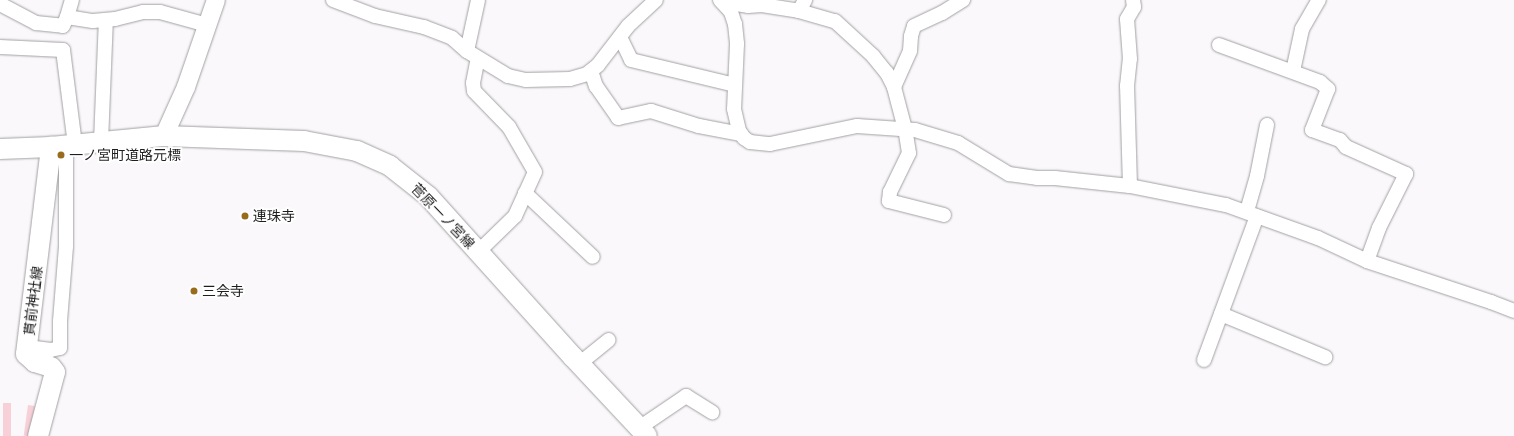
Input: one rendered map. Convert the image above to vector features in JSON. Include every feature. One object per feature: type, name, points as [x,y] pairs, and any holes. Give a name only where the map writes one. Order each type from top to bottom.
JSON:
[{"type":"main road","name":"菅原一ノ宮線","points":[[0,149],[64,146],[164,136],[304,141],[358,151],[390,166],[428,196],[579,364],[643,432]]},
{"type":"main road","name":"貫前神社線","points":[[38,436],[55,372],[51,367],[36,362],[26,354],[64,146]]},
{"type":"street","points":[[27,347],[51,350],[60,348],[60,321],[66,246],[63,50],[65,21],[72,0]]},
{"type":"street","points":[[164,136],[186,87],[216,0]]},
{"type":"street","points":[[333,0],[375,16],[424,27],[452,38],[473,55],[508,76],[526,80],[570,79],[587,74],[598,65],[628,26],[656,0]]},
{"type":"street","points":[[478,0],[473,55],[474,91],[509,127],[535,172],[515,216],[478,252]]},
{"type":"street","points":[[785,0],[802,6],[835,22],[873,56],[887,73],[894,87],[905,129],[909,153],[890,192],[889,201],[944,214]]},
{"type":"street","points":[[894,87],[910,51],[911,36],[914,26],[942,14],[963,0]]},
{"type":"street","points":[[1130,186],[1127,86],[1130,60],[1127,19],[1134,7],[1133,0]]},
{"type":"street","points":[[1293,71],[1302,29],[1319,0]]},
{"type":"street","points":[[721,1],[748,6],[764,3],[802,6]]},
{"type":"street","points":[[721,1],[731,12],[735,24],[737,44],[734,109],[741,134]]},
{"type":"street","points":[[0,4],[36,23],[106,20],[143,12],[160,12],[207,25]]},
{"type":"street","points":[[101,142],[106,20]]},
{"type":"street","points":[[620,37],[631,60],[735,85]]},
{"type":"street","points":[[1219,46],[1293,71],[1320,82],[1328,88],[1312,130],[1340,140],[1346,147],[1406,174],[1379,228],[1367,261]]},
{"type":"street","points":[[0,47],[63,50]]},
{"type":"street","points":[[591,71],[596,86],[618,118],[650,111],[699,126],[741,134],[750,142],[770,144],[857,126],[915,130],[958,143],[1010,174],[1037,178],[1055,178],[1130,186],[1226,205],[1318,238],[1367,261],[1514,311]]},
{"type":"street","points":[[1204,360],[1221,314],[1252,214],[1257,176],[1267,125]]},
{"type":"street","points":[[526,193],[593,257]]},
{"type":"street","points":[[1221,314],[1325,357]]},
{"type":"street","points":[[579,364],[609,340]]},
{"type":"street","points":[[643,432],[686,396],[712,412]]},
{"type":"shaded area","points":[[3,403],[11,403],[11,436],[3,436]]},
{"type":"shaded area","points":[[28,405],[35,406],[31,436],[24,436]]},
{"type":"place","name":"一ノ宮町道路元標","points":[[61,155]]},
{"type":"place","name":"連珠寺","points":[[245,216]]},
{"type":"place","name":"三会寺","points":[[194,291]]}]
